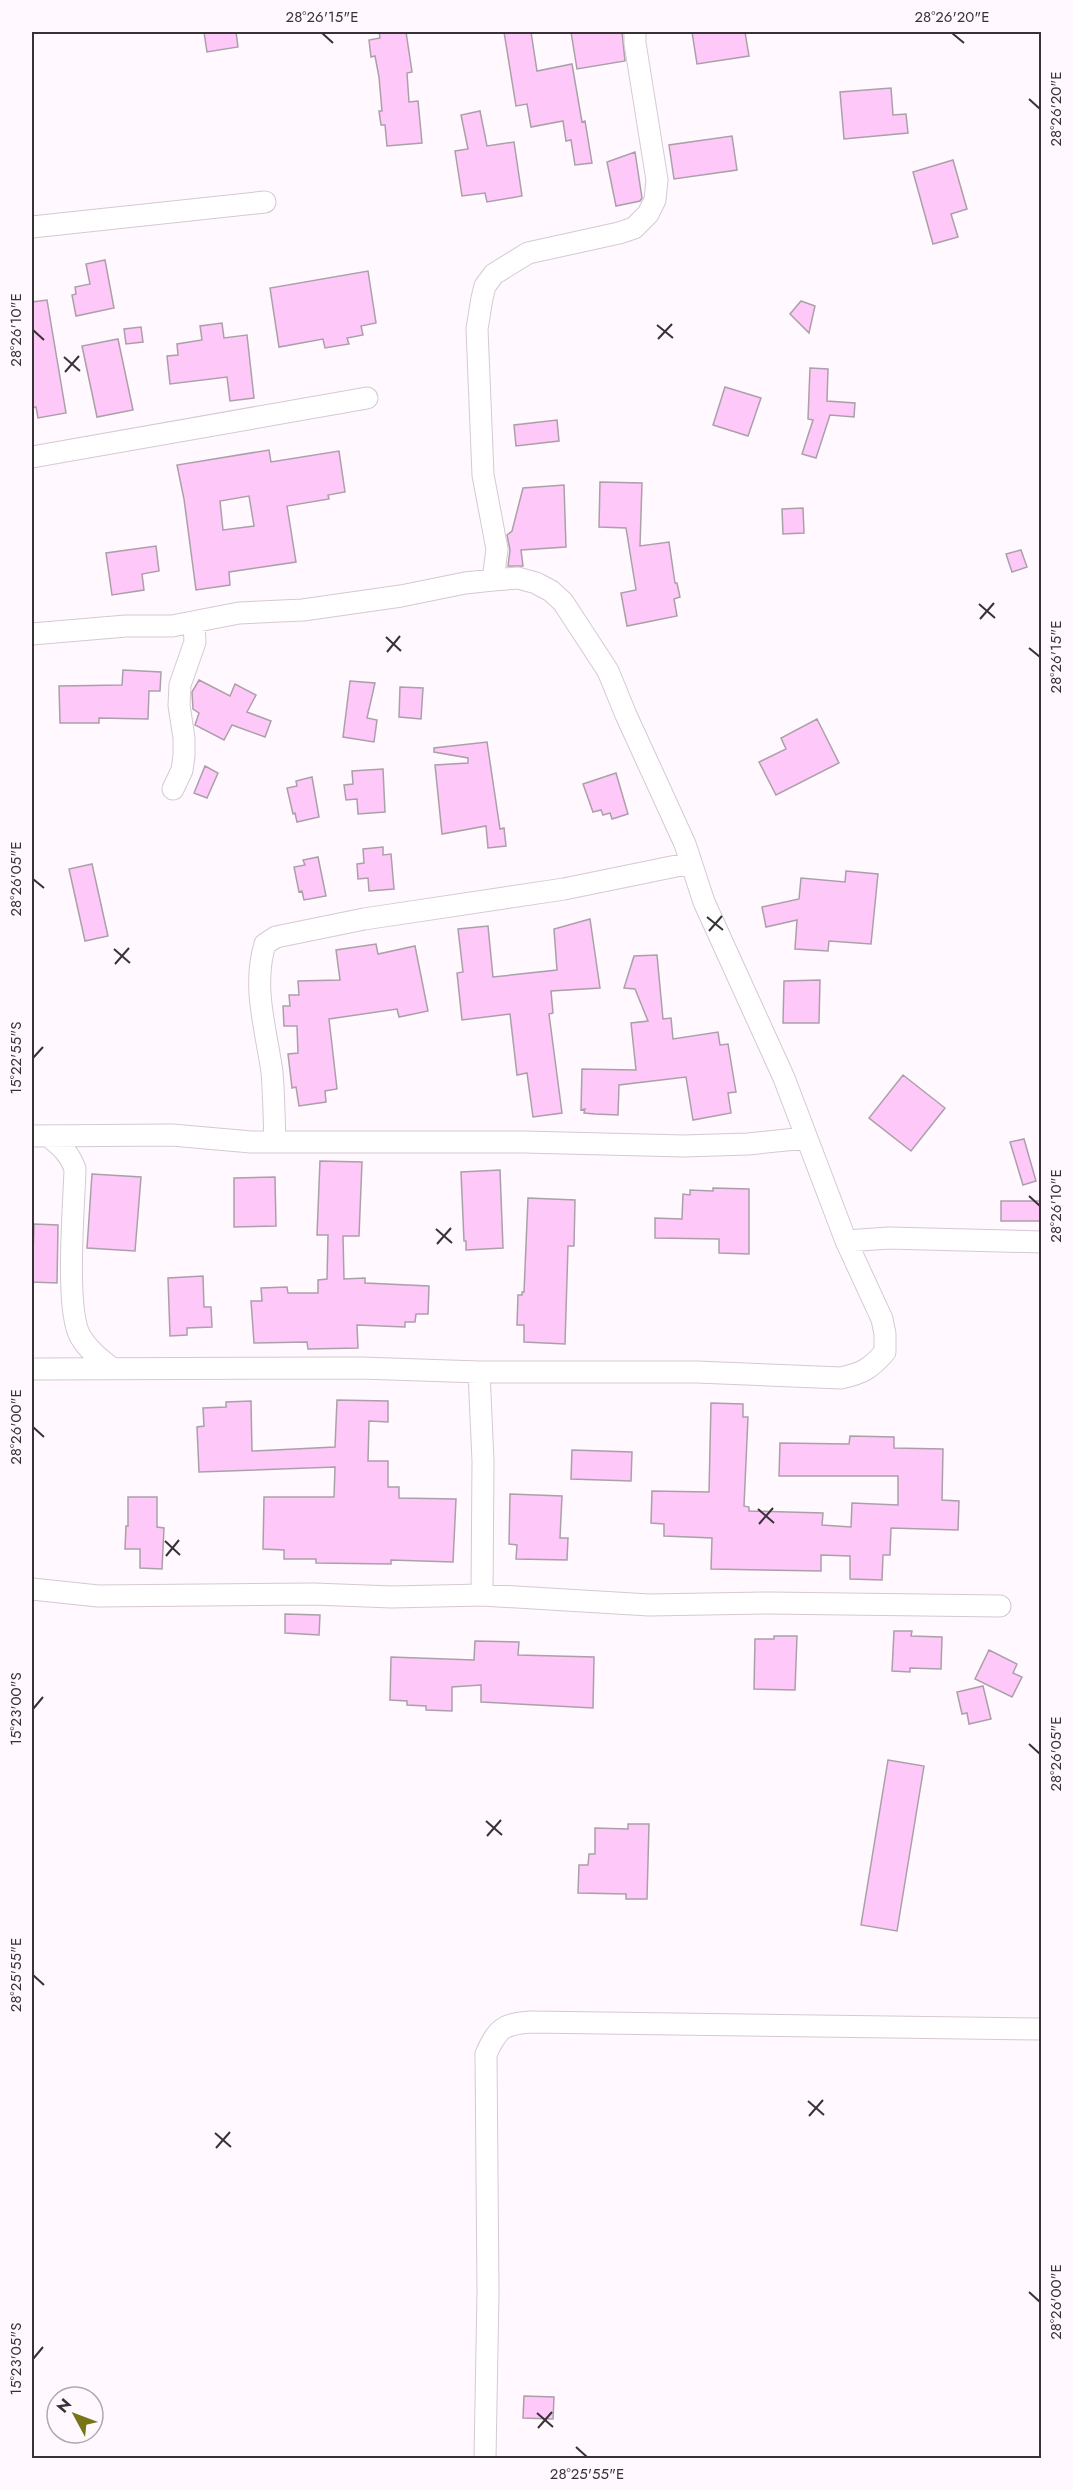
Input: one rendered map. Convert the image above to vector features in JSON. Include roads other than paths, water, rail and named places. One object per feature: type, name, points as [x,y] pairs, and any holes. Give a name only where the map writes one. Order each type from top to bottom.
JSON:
[{"type":"street","points":[[493,580],[497,549],[483,475],[481,435],[477,329],[482,297],[485,286],[494,274],[528,253],[619,233],[634,228],[648,214],[655,200],[657,180],[635,32]]},
{"type":"street","points":[[32,227],[265,202]]},
{"type":"street","points":[[32,457],[367,398]]},
{"type":"street","points":[[32,634],[126,626],[171,627],[239,613],[303,610],[401,596],[465,583],[518,578],[536,583],[563,602],[608,671],[685,844],[704,902],[784,1078],[846,1241],[882,1319],[885,1334],[885,1352],[863,1373],[841,1378],[698,1372],[478,1372],[361,1368],[32,1369]]},
{"type":"street","points":[[173,789],[182,770],[184,738],[179,705],[180,685],[195,642],[194,623]]},
{"type":"street","points":[[275,1141],[272,1073],[259,1001],[262,955],[265,944],[276,937],[364,919],[564,889],[691,863]]},
{"type":"street","points":[[40,1136],[172,1135],[251,1142],[316,1140],[375,1144],[525,1142],[683,1146],[748,1144],[806,1138]]},
{"type":"street","points":[[40,1136],[65,1149],[72,1158],[75,1170],[72,1242],[74,1317],[79,1335],[87,1347],[113,1369]]},
{"type":"street","points":[[846,1241],[889,1238],[1041,1242]]},
{"type":"street","points":[[478,1372],[483,1461],[482,1595]]},
{"type":"street","points":[[32,1589],[98,1596],[482,1595],[649,1605],[770,1603],[1000,1606]]},
{"type":"street","points":[[485,2458],[488,2292],[486,2054],[500,2030],[510,2024],[531,2022],[1041,2030]]}]
